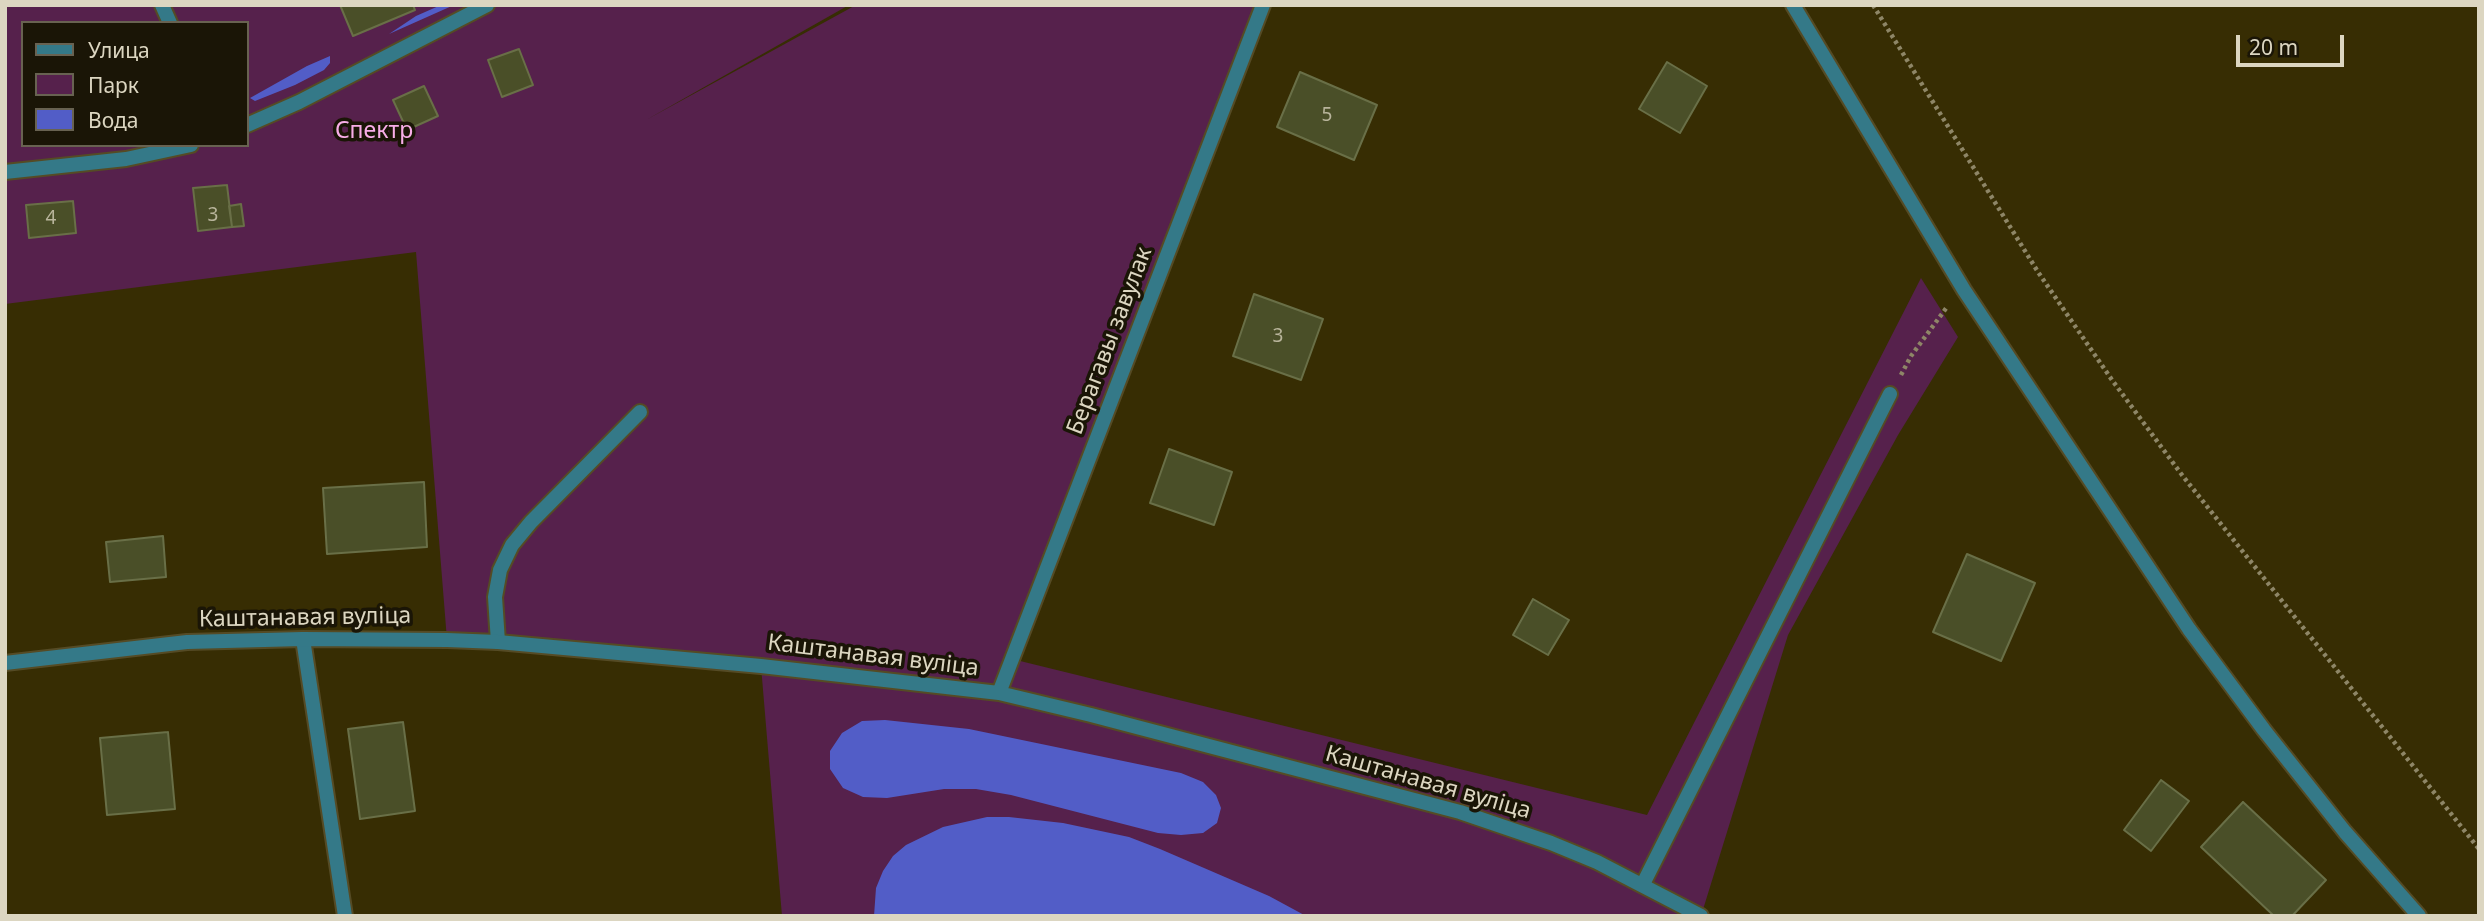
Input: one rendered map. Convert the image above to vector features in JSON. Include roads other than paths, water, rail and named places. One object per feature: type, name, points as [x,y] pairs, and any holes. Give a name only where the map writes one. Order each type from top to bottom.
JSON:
[{"type":"street","points":[[162,5],[169,21]]},
{"type":"street","points":[[248,125],[299,102],[487,5]]},
{"type":"street","name":"Берагавы завулак","points":[[999,693],[1263,5]]},
{"type":"street","points":[[1793,5],[1964,290],[2189,629],[2345,832],[2419,916]]},
{"type":"street","points":[[5,172],[126,159],[182,147]]},
{"type":"street","points":[[1643,884],[1890,394]]},
{"type":"street","points":[[498,642],[495,597],[500,570],[512,545],[531,522],[640,412]]},
{"type":"street","points":[[303,639],[345,916]]},
{"type":"street","name":"Каштанавая вуліца","points":[[5,663],[187,642],[303,639],[498,642],[761,666],[999,693],[1460,812],[1551,843],[1643,884],[1701,916]]},
{"type":"water","points":[[441,5],[454,5],[389,34],[416,16]]},
{"type":"water","points":[[330,56],[330,63],[324,70],[255,101],[250,98],[307,66]]},
{"type":"water","points":[[885,720],[969,729],[1181,773],[1203,782],[1216,795],[1221,808],[1217,823],[1203,833],[1158,833],[1011,795],[976,789],[944,789],[887,798],[863,797],[843,788],[830,769],[830,751],[842,733],[862,721]]},
{"type":"water","points":[[987,817],[1063,823],[1129,837],[1269,896],[1306,916],[874,916],[876,888],[893,856],[906,845],[943,827]]},
{"type":"park label","name":"Спектр","points":[[374,131]]}]
